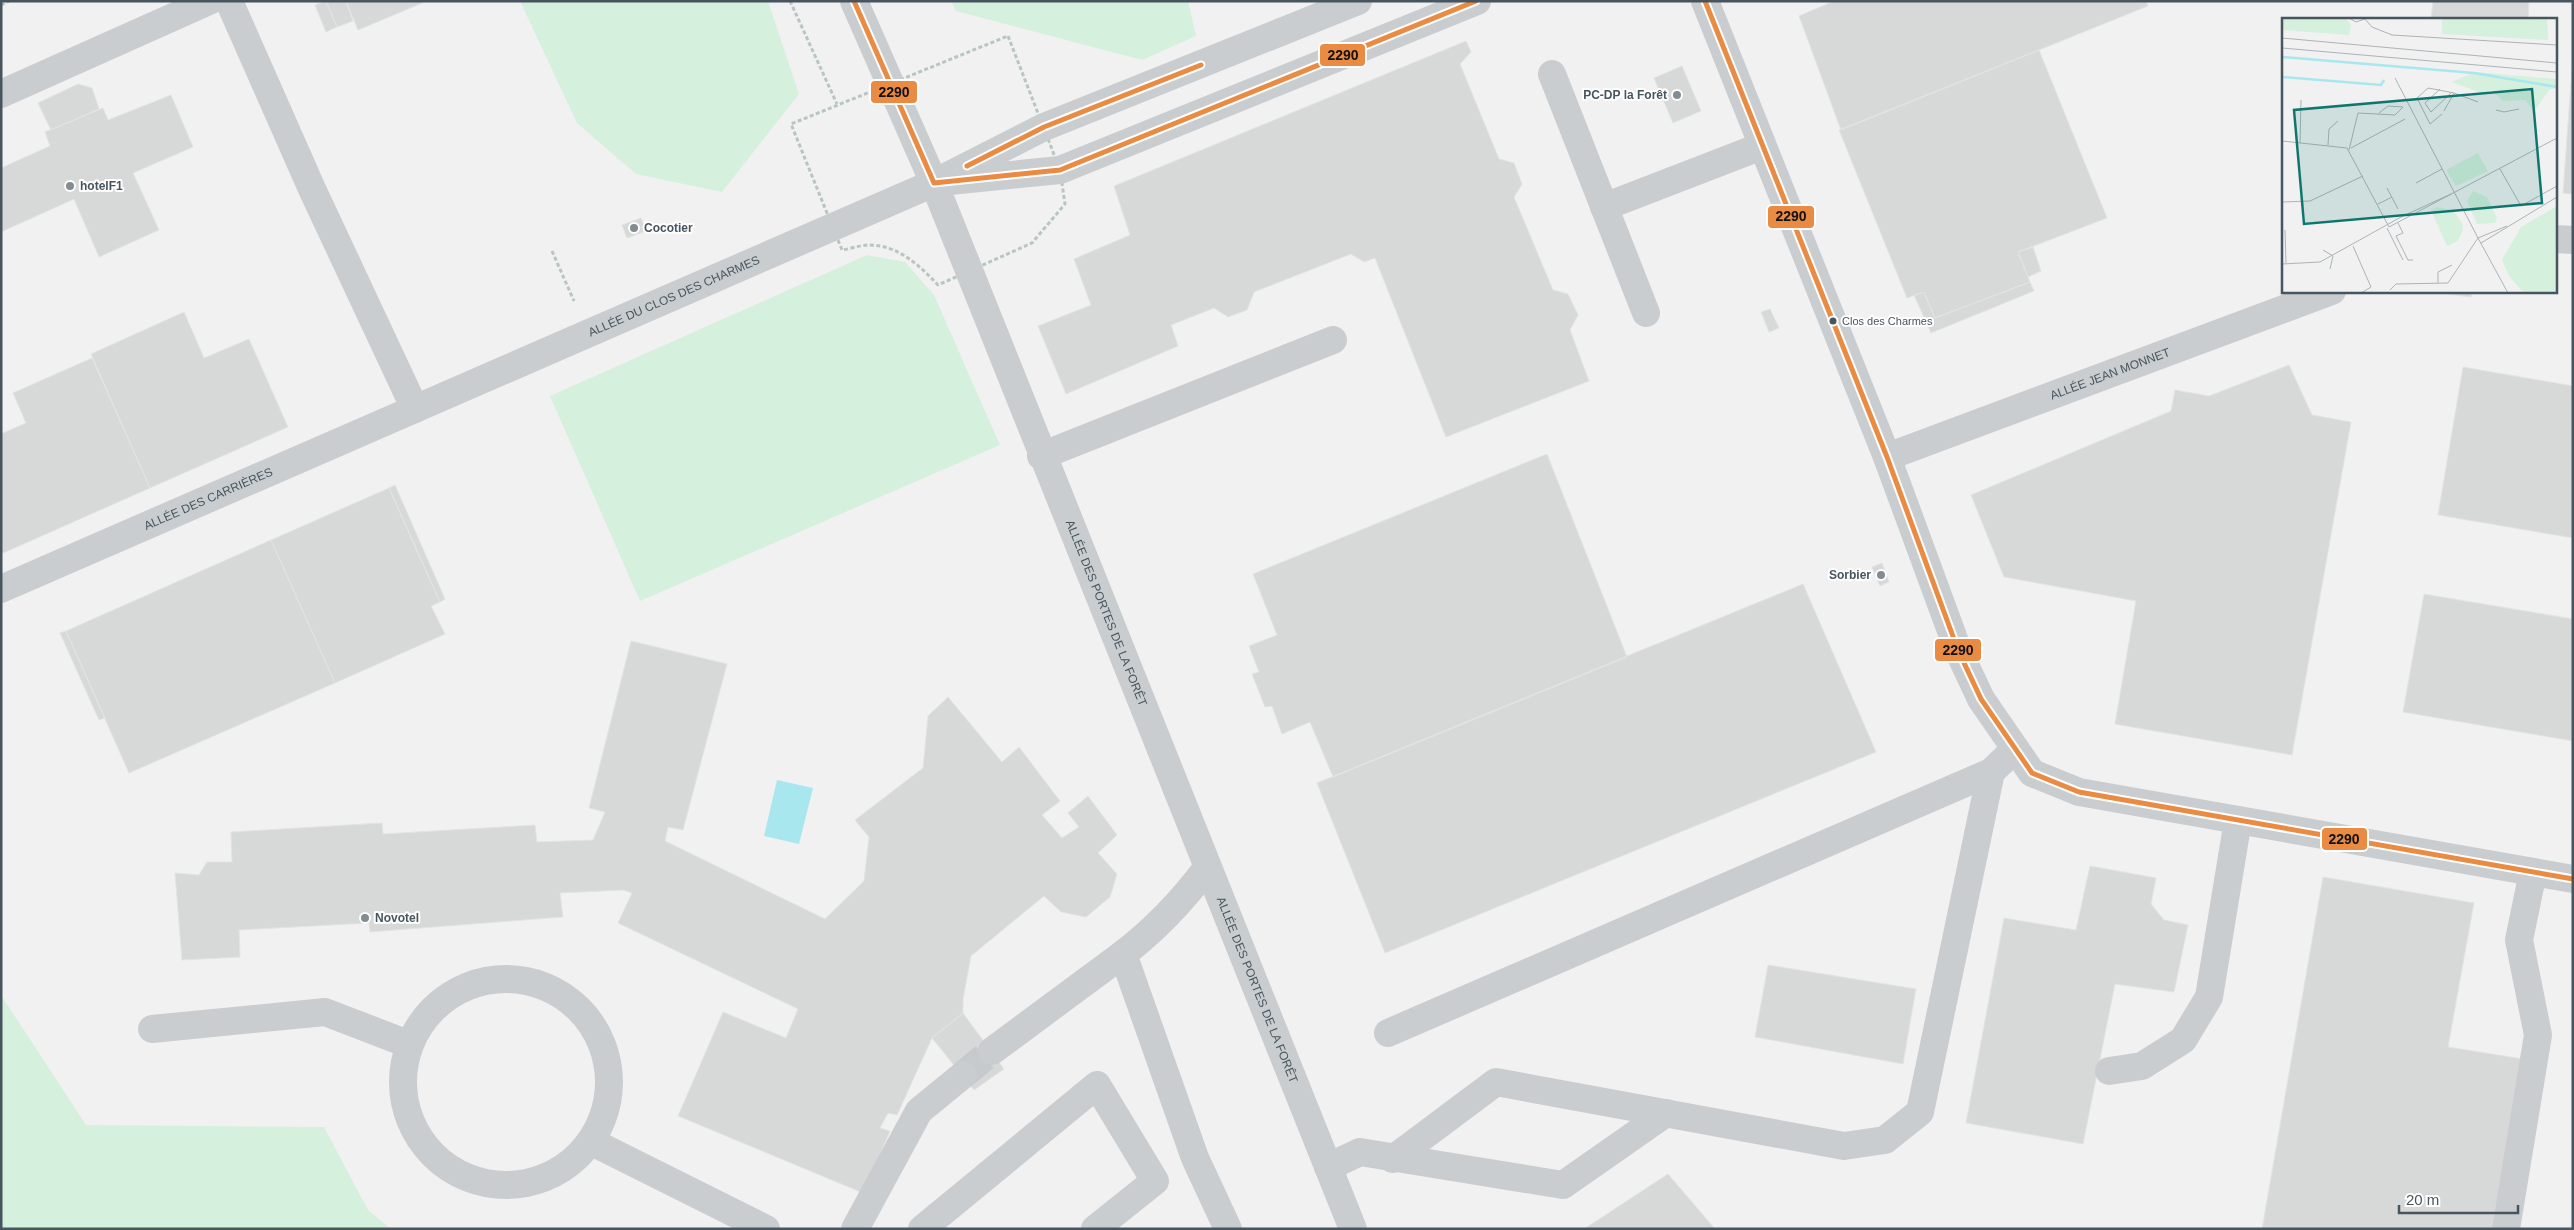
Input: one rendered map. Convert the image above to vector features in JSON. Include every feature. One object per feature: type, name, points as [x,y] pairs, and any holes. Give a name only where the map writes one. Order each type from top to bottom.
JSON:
[{"type":"street","points":[[1,94],[209,1]]},
{"type":"street","points":[[229,1],[312,189],[415,408]]},
{"type":"street","name":"ALLÉE DES PORTES DE LA FORÊT","points":[[854,1],[934,183],[1353,1229]]},
{"type":"street","name":"ALLÉE DU CLOS DES CHARMES","points":[[415,408],[934,183],[1044,127],[1358,1]]},
{"type":"street","name":"ALLÉE DU CLOS DES CHARMES","points":[[934,183],[1060,170],[1477,1]]},
{"type":"street","points":[[1705,1],[1886,457],[1958,650],[1981,699],[2032,773],[2079,792],[2573,879]]},
{"type":"street","points":[[1552,74],[1646,313]]},
{"type":"street","points":[[1604,208],[1762,146]]},
{"type":"street","points":[[2556,239],[2573,240]]},
{"type":"street","name":"ALLÉE JEAN MONNET","points":[[1886,457],[2329,292]]},
{"type":"street","points":[[1042,456],[1333,340]]},
{"type":"street","name":"ALLÉE DES CARRIÈRES","points":[[1,589],[415,408]]},
{"type":"street","points":[[1388,1033],[1991,772],[2015,749]]},
{"type":"street","points":[[1393,1159],[1496,1082],[1844,1146],[1885,1140],[1920,1112],[1991,772]]},
{"type":"street","points":[[2109,1071],[2142,1066],[2183,1040],[2209,997],[2238,820]]},
{"type":"street","points":[[992,1052],[1146,936],[1179,903],[1207,868]]},
{"type":"street","points":[[2506,1229],[2538,1035],[2519,940],[2533,872]]},
{"type":"street","points":[[1124,954],[1196,1158],[1228,1229]]},
{"type":"street","points":[[498,977],[538,982],[572,1000],[597,1030],[610,1068],[608,1106],[592,1142],[564,1169],[530,1184],[492,1186],[457,1174],[427,1150],[408,1118],[401,1081],[408,1044],[429,1011],[461,988],[498,977]]},
{"type":"street","points":[[152,1029],[325,1012],[408,1044]]},
{"type":"street","points":[[855,1229],[919,1111],[963,1075]]},
{"type":"street","points":[[922,1229],[1097,1085],[1155,1181],[1095,1229]]},
{"type":"street","points":[[1328,1167],[1360,1152],[1393,1159],[1563,1185],[1666,1113]]},
{"type":"street","points":[[592,1142],[766,1229]]},
{"type":"path","points":[[1,5],[8,1]]},
{"type":"path","points":[[790,1],[837,104]]},
{"type":"path","points":[[552,251],[588,333]]},
{"type":"green space","points":[[520,1],[768,1],[799,94],[722,192],[636,174],[577,123]]},
{"type":"green space","points":[[951,1],[1188,1],[1196,36],[1142,60],[956,11]]},
{"type":"green space","points":[[867,255],[905,262],[934,295],[1000,445],[640,601],[550,396]]},
{"type":"green space","points":[[1,995],[86,1125],[324,1127],[368,1210],[391,1229],[1,1229]]},
{"type":"water","points":[[777,780],[813,788],[799,844],[764,836]]},
{"type":"building","points":[[326,1],[346,1],[353,21],[337,27]]},
{"type":"building","points":[[326,1],[337,27],[326,32],[315,5]]},
{"type":"building","points":[[346,1],[427,1],[358,30]]},
{"type":"building","points":[[1834,1],[2146,1],[2148,6],[1841,130],[1799,16]]},
{"type":"building","points":[[2433,1],[2529,1],[2528,18],[2431,18]]},
{"type":"building","points":[[1466,41],[1471,52],[1460,64],[1499,159],[1514,163],[1522,184],[1514,197],[1553,290],[1568,294],[1578,315],[1570,330],[1589,381],[1446,437],[1375,258],[1364,262],[1351,254],[1254,292],[1247,310],[1228,317],[1214,308],[1171,325],[1178,346],[1066,394],[1038,326],[1091,305],[1074,259],[1130,235],[1114,186]]},
{"type":"building","points":[[2039,50],[2107,218],[2018,252],[2030,282],[1935,318],[1924,292],[1907,298],[1839,130]]},
{"type":"building","points":[[2573,55],[2573,194],[2563,193]]},
{"type":"building","name":"PC-DP la Forêt","points":[[1682,66],[1701,111],[1673,123],[1654,78]]},
{"type":"building","points":[[78,84],[92,88],[99,109],[51,130],[38,103]]},
{"type":"building","name":"hotelF1","points":[[171,95],[193,147],[133,173],[159,230],[99,257],[74,199],[1,232],[1,168],[50,146],[45,132],[103,108],[108,120]]},
{"type":"building","name":"Cocotier","points":[[641,218],[646,231],[627,238],[622,225]]},
{"type":"building","points":[[2033,247],[2041,271],[2028,277],[2018,252]]},
{"type":"building","points":[[2030,282],[2034,291],[1931,333],[1914,295],[1924,292],[1935,318]]},
{"type":"building","points":[[2448,292],[2472,292],[2471,297],[2448,294]]},
{"type":"building","points":[[1770,309],[1779,328],[1769,332],[1761,312]]},
{"type":"building","points":[[184,312],[204,358],[249,339],[288,427],[150,488],[91,354]]},
{"type":"building","points":[[92,358],[150,488],[1,554],[1,434],[26,423],[13,393]]},
{"type":"building","points":[[2289,365],[2312,415],[2351,422],[2292,755],[2115,724],[2136,601],[2004,577],[1971,495],[2171,411],[2175,390],[2209,396]]},
{"type":"building","points":[[2463,367],[2573,386],[2573,538],[2438,515]]},
{"type":"building","points":[[1547,454],[1627,657],[1333,777],[1310,722],[1282,734],[1272,706],[1265,707],[1252,674],[1259,672],[1249,646],[1277,635],[1253,574]]},
{"type":"building","points":[[395,485],[445,599],[440,602],[389,488]]},
{"type":"building","points":[[389,488],[440,602],[431,606],[445,634],[335,683],[271,540]]},
{"type":"building","points":[[271,540],[335,683],[129,773],[66,631]]},
{"type":"building","name":"Sorbier","points":[[1882,563],[1889,582],[1880,586],[1872,567]]},
{"type":"building","points":[[1803,584],[1876,752],[1385,953],[1317,783]]},
{"type":"building","points":[[2424,594],[2573,619],[2573,741],[2403,712]]},
{"type":"building","points":[[66,631],[105,718],[99,720],[60,633]]},
{"type":"building","name":"Novotel","points":[[631,641],[727,664],[683,830],[668,827],[665,841],[825,919],[864,881],[869,837],[855,820],[923,768],[928,716],[948,697],[1002,762],[1019,747],[1060,801],[1042,815],[1062,838],[1079,827],[1068,813],[1088,796],[1117,835],[1098,853],[1117,874],[1110,897],[1086,917],[1061,912],[1044,896],[971,956],[963,999],[963,1013],[932,1038],[897,1115],[888,1113],[880,1128],[890,1131],[863,1193],[678,1116],[723,1012],[786,1038],[798,1009],[618,923],[632,893],[623,890],[560,893],[563,917],[370,932],[369,923],[239,930],[240,957],[182,960],[175,873],[199,875],[207,862],[232,862],[231,832],[382,823],[383,834],[535,825],[537,842],[593,840],[605,812],[589,808]]},
{"type":"building","points":[[2090,866],[2156,878],[2151,904],[2164,920],[2188,925],[2174,992],[2115,984],[2083,1144],[1966,1123],[2004,918],[2076,930]]},
{"type":"building","points":[[2323,877],[2474,903],[2448,1047],[2523,1059],[2492,1229],[2262,1229]]},
{"type":"building","points":[[1768,965],[1916,989],[1903,1064],[1755,1037]]},
{"type":"building","points":[[963,1013],[1004,1069],[974,1090],[932,1038]]},
{"type":"building","points":[[1668,1174],[1715,1229],[1584,1229]]},
{"type":"tunnel","points":[[963,1075],[992,1051]]},
{"type":"transit line","name":"2290","points":[[854,1],[934,183]]},
{"type":"transit line","name":"2290","points":[[934,183],[1060,170],[1476,1]]},
{"type":"transit line","name":"2290","points":[[1705,1],[1887,457],[1958,650],[1981,699],[2032,773],[2079,792],[2573,879]]},
{"type":"transit line","name":"2290","points":[[967,166],[1044,127],[1201,65]]},
{"type":"place","name":"PC-DP la Forêt","points":[[1677,95]]},
{"type":"place","name":"hotelF1","points":[[70,186]]},
{"type":"place","name":"Cocotier","points":[[634,228]]},
{"type":"place","name":"Clos des Charmes","points":[[1833,321]]},
{"type":"place","name":"Sorbier","points":[[1881,575]]},
{"type":"place","name":"Novotel","points":[[365,918]]}]
